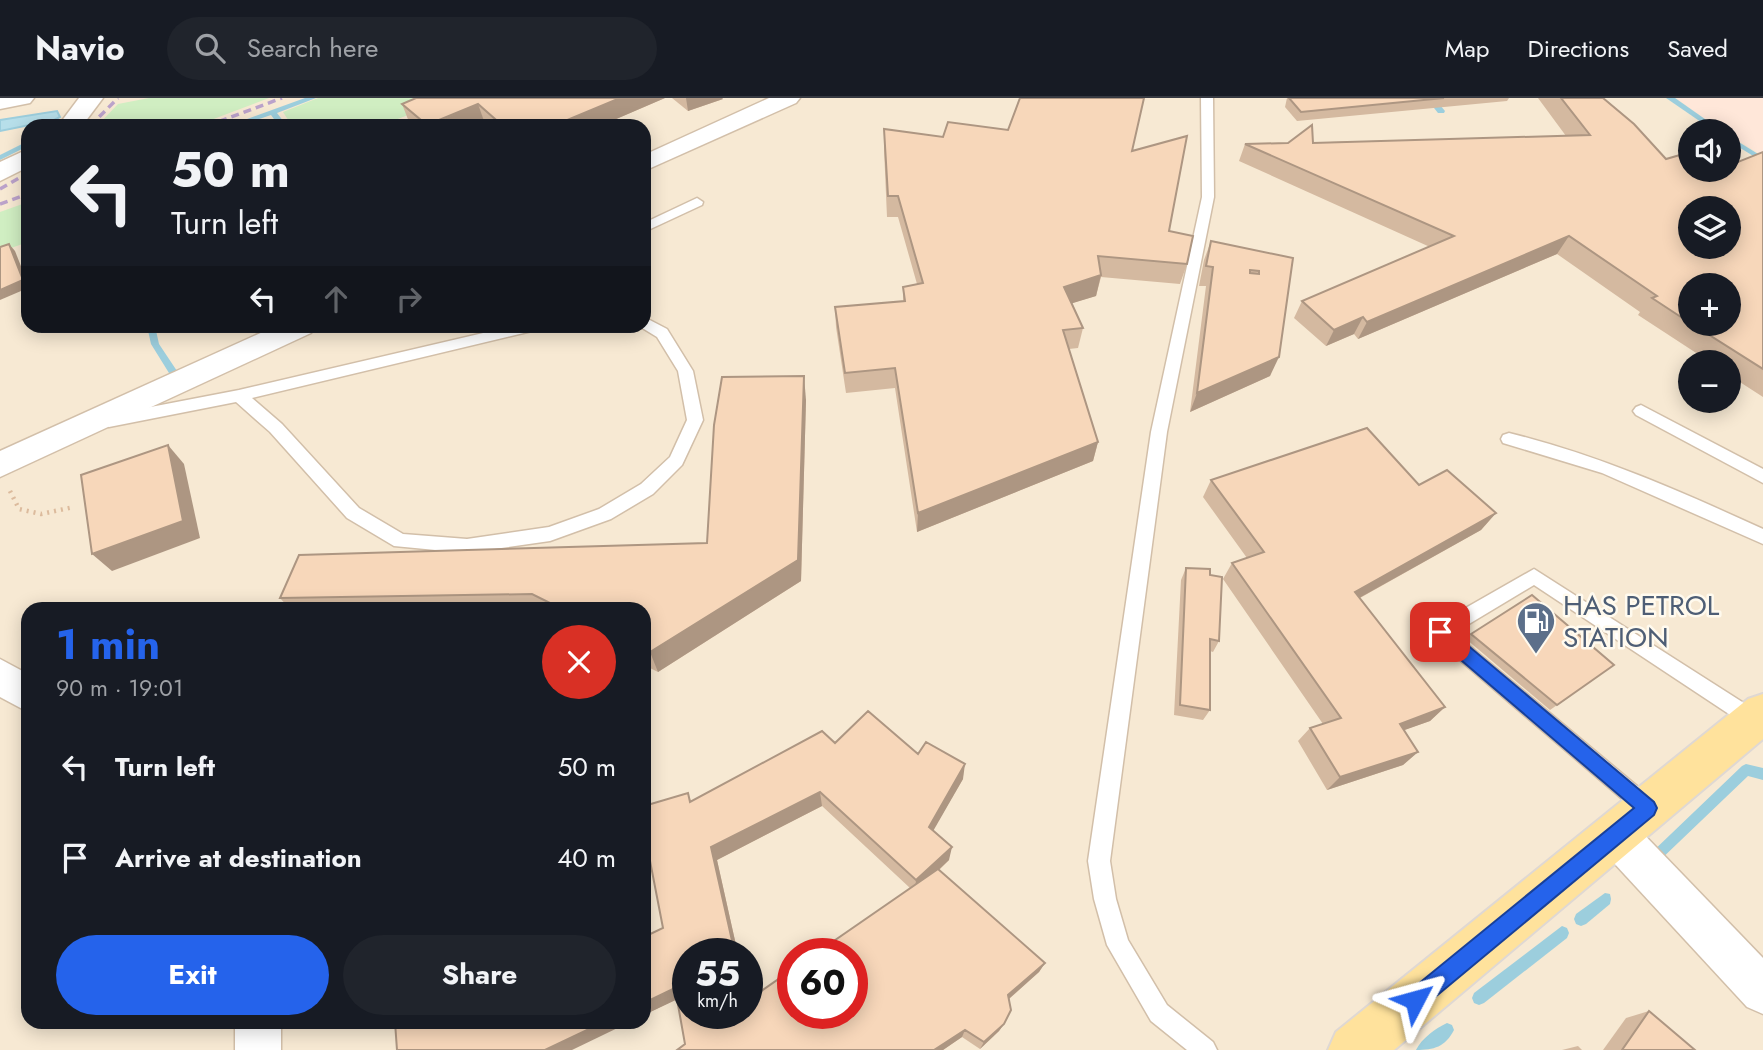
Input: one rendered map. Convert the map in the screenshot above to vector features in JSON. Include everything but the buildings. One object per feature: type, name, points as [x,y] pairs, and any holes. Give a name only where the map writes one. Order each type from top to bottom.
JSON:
[{"type":"main road","points":[[1354,1050],[1759,717]]},
{"type":"street","points":[[0,102],[22,98]]},
{"type":"street","points":[[76,119],[91,98]]},
{"type":"street","points":[[651,161],[788,98]]},
{"type":"street","points":[[0,173],[21,160]]},
{"type":"street","points":[[4,475],[90,424],[286,333]]},
{"type":"street","points":[[0,676],[21,690]]},
{"type":"street","points":[[1632,822],[1763,991]]},
{"type":"street","points":[[258,1029],[258,1050]]},
{"type":"lane","points":[[1205,1050],[1159,1013],[1118,945],[1105,899],[1099,861],[1159,432],[1208,197],[1207,98]]},
{"type":"lane","points":[[651,225],[698,202]]},
{"type":"lane","points":[[239,396],[276,428],[353,513],[400,541],[467,546],[550,534],[605,514],[647,489],[676,461],[695,420],[685,371],[662,333],[651,326]]},
{"type":"lane","points":[[90,424],[239,396],[503,333]]},
{"type":"lane","points":[[1641,411],[1763,477]]},
{"type":"lane","points":[[1509,439],[1560,450],[1636,478],[1763,537]]},
{"type":"lane","points":[[1632,822],[1440,632],[1534,576],[1759,717]]},
{"type":"path","points":[[4,475],[19,509],[41,514],[74,506]]},
{"type":"shaded area","points":[[0,98],[1763,98],[1763,1050],[0,1050]]},
{"type":"shaded area","points":[[1676,98],[1763,98],[1763,156],[1741,142],[1741,119],[1705,119]]},
{"type":"green space","points":[[149,98],[269,98],[214,119],[104,119],[118,104]]},
{"type":"green space","points":[[318,98],[451,98],[398,119],[288,119],[283,112]]},
{"type":"green space","points":[[21,204],[21,244],[0,252],[0,212]]},
{"type":"water","points":[[57,111],[60,117],[21,119],[21,127],[0,131],[0,120]]},
{"type":"waterway","points":[[252,119],[312,98]]},
{"type":"waterway","points":[[1430,98],[1441,111]]},
{"type":"waterway","points":[[1670,98],[1701,119]]},
{"type":"waterway","points":[[273,112],[278,119]]},
{"type":"waterway","points":[[1741,146],[1763,160]]},
{"type":"waterway","points":[[0,158],[21,147]]},
{"type":"waterway","points":[[153,333],[155,344],[172,371]]},
{"type":"waterway","points":[[1652,860],[1746,770],[1763,774]]},
{"type":"waterway","points":[[1581,919],[1605,899]]},
{"type":"waterway","points":[[1479,998],[1562,933]]},
{"type":"waterway","points":[[1423,1050],[1447,1030]]},
{"type":"railway","points":[[97,119],[118,98]]},
{"type":"railway","points":[[226,119],[282,98]]},
{"type":"railway","points":[[0,189],[21,177]]},
{"type":"railway","points":[[0,204],[21,196]]},
{"type":"place","name":"HAS PETROL STATION","points":[[1536,655]]},
{"type":"route","points":[[1415,1000],[1648,808],[1440,632]]}]
